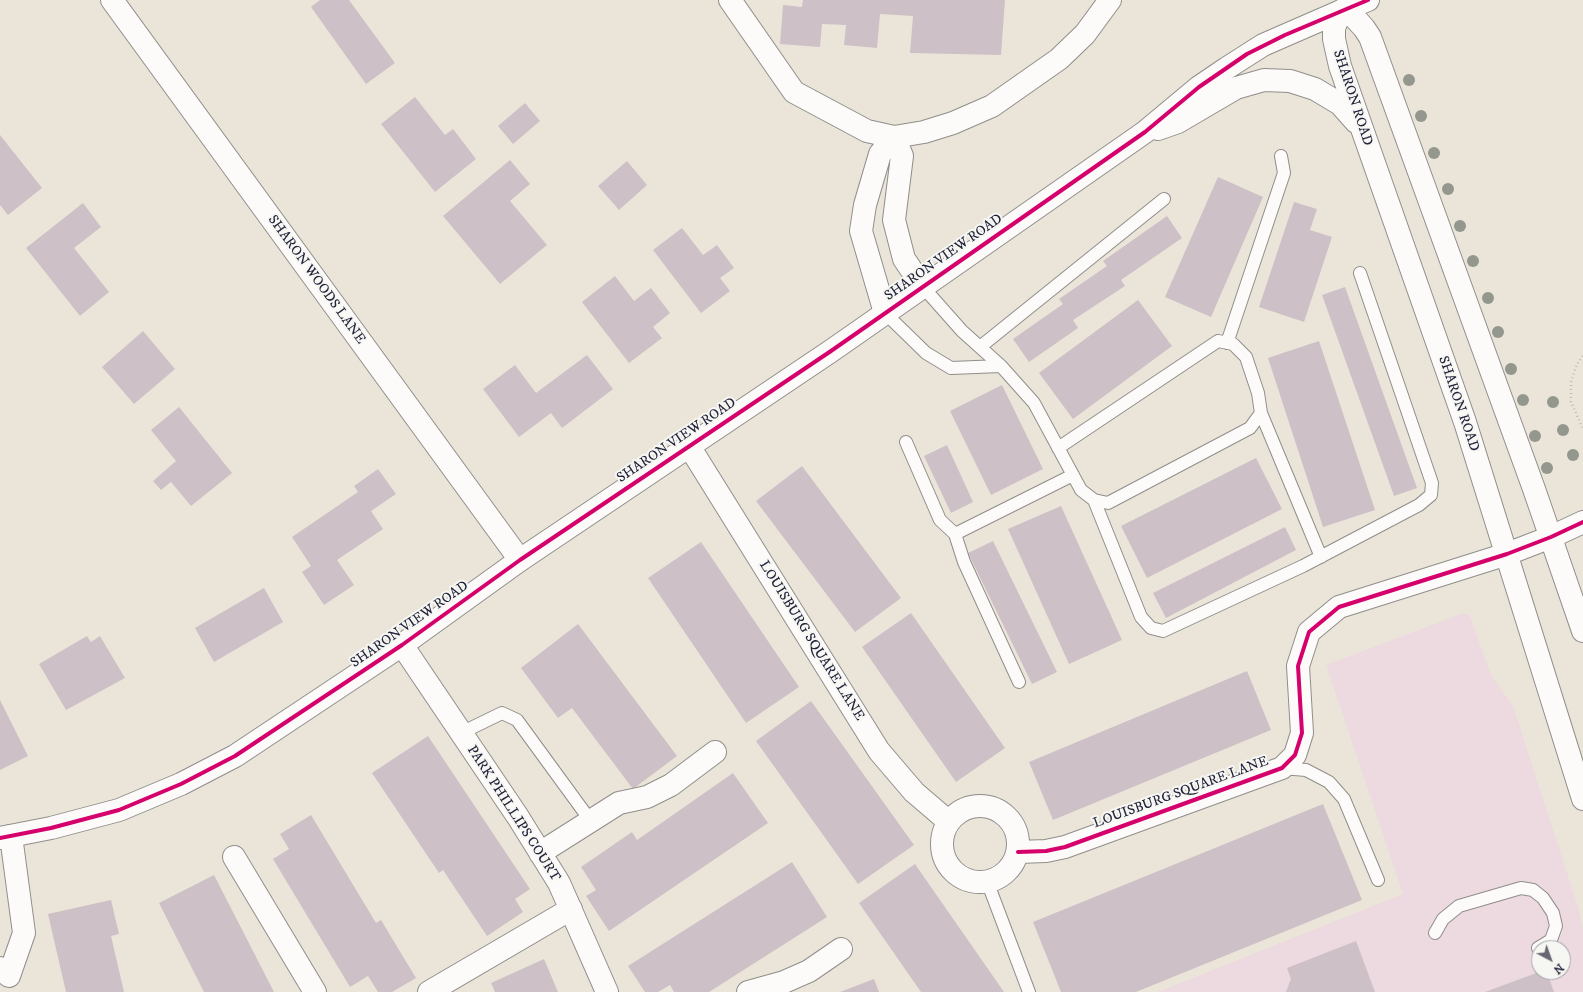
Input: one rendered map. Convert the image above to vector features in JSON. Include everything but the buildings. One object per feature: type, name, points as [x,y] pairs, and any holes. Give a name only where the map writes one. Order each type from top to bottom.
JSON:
[{"type":"street","name":"SHARON WOODS LANE","points":[[112,0],[520,560]]},
{"type":"street","points":[[730,0],[794,92],[867,131],[894,137],[924,132],[953,123],[992,106],[1059,59],[1085,34],[1110,0]]},
{"type":"street","name":"SHARON VIEW ROAD","points":[[6,837],[51,828],[119,810],[181,784],[235,756],[402,646],[520,560],[885,313],[1145,132],[1199,87],[1247,54],[1339,5],[1368,0]]},
{"type":"street","points":[[1339,5],[1354,17],[1370,37],[1438,220],[1583,631]]},
{"type":"street","name":"SHARON ROAD","points":[[1339,5],[1334,28],[1336,53],[1465,422],[1583,800]]},
{"type":"street","points":[[1145,132],[1157,130],[1178,122],[1236,88],[1264,80],[1280,80],[1304,85],[1333,99],[1354,119],[1367,143]]},
{"type":"street","points":[[894,137],[902,156],[894,220],[904,259],[923,286]]},
{"type":"street","points":[[885,313],[861,231],[865,205],[880,154],[894,137]]},
{"type":"street","name":"LOUISBURG SQUARE LANE","points":[[689,446],[880,751],[914,792],[949,822]]},
{"type":"street","name":"LOUISBURG SQUARE LANE","points":[[1018,852],[1046,851],[1064,847],[1282,768],[1295,755],[1302,733],[1298,666],[1309,632],[1339,607],[1507,554],[1551,537],[1583,522]]},
{"type":"street","name":"PARK PHILLIPS COURT","points":[[402,646],[518,817],[559,883],[607,992]]},
{"type":"street","points":[[540,853],[619,803],[647,797],[671,785],[715,752]]},
{"type":"street","points":[[974,806],[989,806],[1003,812],[1013,823],[1019,837],[1018,852],[1012,866],[1001,876],[987,881],[972,881],[958,876],[948,864],[942,851],[942,836],[949,822],[960,811],[974,806]]},
{"type":"street","points":[[6,837],[24,933],[8,979]]},
{"type":"street","points":[[234,857],[315,992]]},
{"type":"street","points":[[429,992],[571,909]]},
{"type":"street","points":[[748,992],[797,977],[809,971],[842,949]]},
{"type":"lane","points":[[1227,343],[1284,173],[1281,156]]},
{"type":"lane","points":[[980,347],[1164,199]]},
{"type":"lane","points":[[1094,500],[1141,617],[1150,628],[1163,631],[1321,557],[1419,505],[1432,495],[1432,483],[1360,273]]},
{"type":"lane","points":[[923,286],[962,331],[1001,366],[1034,403],[1081,490],[1094,500],[1108,503],[1250,428],[1260,413]]},
{"type":"lane","points":[[885,313],[926,354],[951,368],[1001,366]]},
{"type":"lane","points":[[1058,448],[1218,341],[1233,344],[1246,357],[1258,393],[1260,413],[1321,557]]},
{"type":"lane","points":[[906,442],[940,520],[955,534],[964,562],[1019,682]]},
{"type":"lane","points":[[955,534],[1073,475]]},
{"type":"lane","points":[[461,733],[502,713],[517,720],[590,820]]},
{"type":"lane","points":[[1282,768],[1306,770],[1329,782],[1344,799],[1378,880]]},
{"type":"lane","points":[[987,881],[1029,992]]},
{"type":"lane","points":[[1435,933],[1443,919],[1459,906],[1521,888],[1533,890],[1543,898],[1553,913],[1556,926],[1550,940]]},
{"type":"path","points":[[1583,356],[1577,364],[1572,382],[1571,402],[1583,428]]},
{"type":"shaded area","points":[[1461,614],[1469,614],[1491,675],[1513,706],[1578,907],[1583,929],[1583,992],[1158,992],[1403,894],[1326,665]]},
{"type":"cycle path","points":[[0,838],[51,828],[119,810],[181,784],[235,756],[402,645],[520,560],[831,351],[1145,132],[1199,87],[1247,54],[1285,35],[1368,0]]},
{"type":"cycle path","points":[[1018,852],[1046,851],[1065,847],[1282,768],[1295,755],[1302,733],[1298,666],[1309,632],[1339,607],[1507,554],[1551,537],[1583,522]]}]
